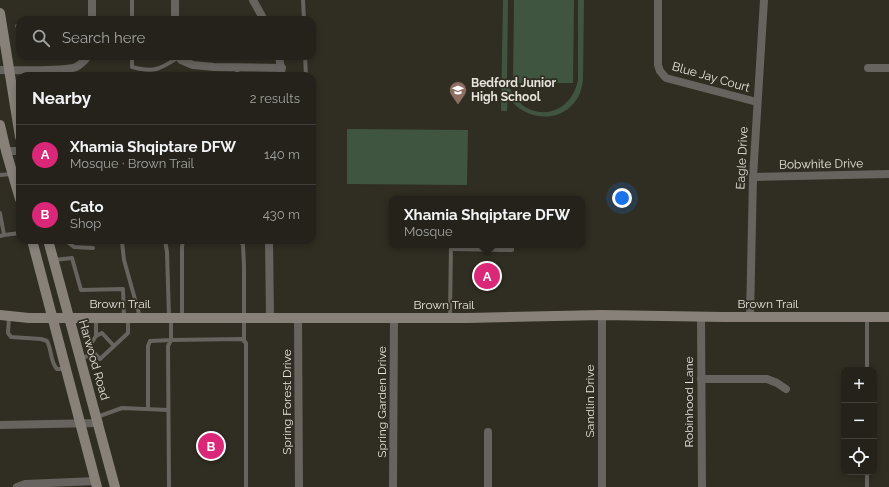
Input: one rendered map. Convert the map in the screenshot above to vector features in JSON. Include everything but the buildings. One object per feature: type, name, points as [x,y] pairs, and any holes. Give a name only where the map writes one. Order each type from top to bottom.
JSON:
[{"type":"street","points":[[92,0],[92,16]]},
{"type":"street","points":[[175,0],[175,16]]},
{"type":"street","points":[[253,0],[262,16]]},
{"type":"street","name":"Blue Jay Court","points":[[658,0],[658,65],[660,72],[666,78],[757,102]]},
{"type":"street","name":"Eagle Drive","points":[[750,317],[753,177],[764,0]]},
{"type":"street","points":[[0,13],[4,70],[16,120]]},
{"type":"street","points":[[4,70],[58,72],[75,67],[85,60]]},
{"type":"street","points":[[181,60],[187,64],[237,72],[282,72],[280,60]]},
{"type":"street","points":[[868,68],[889,68]]},
{"type":"street","points":[[0,125],[3,151],[16,186]]},
{"type":"street","points":[[3,151],[16,151]]},
{"type":"street","name":"Bobwhite Drive","points":[[753,177],[889,174]]},
{"type":"street","points":[[16,487],[25,484],[97,484],[33,244]]},
{"type":"street","name":"Harwood Road","points":[[49,244],[115,487]]},
{"type":"street","points":[[270,244],[270,317]]},
{"type":"street","name":"Brown Trail","points":[[4,315],[53,318],[450,318],[602,315],[701,317],[889,317]]},
{"type":"street","name":"Sandlin Drive","points":[[602,315],[602,487]]},
{"type":"street","name":"Spring Forest Drive","points":[[298,317],[299,487]]},
{"type":"street","name":"Robinhood Lane","points":[[701,317],[702,487]]},
{"type":"street","name":"Spring Garden Drive","points":[[393,487],[394,318]]},
{"type":"street","points":[[701,379],[766,379],[777,383],[786,389]]},
{"type":"street","points":[[0,425],[80,423],[98,420]]},
{"type":"street","points":[[488,432],[488,487]]},
{"type":"lane","points":[[132,0],[132,16]]},
{"type":"lane","points":[[303,0],[304,16]]},
{"type":"lane","points":[[132,60],[132,67],[143,70],[156,70],[172,60]]},
{"type":"lane","points":[[305,60],[306,72]]},
{"type":"lane","points":[[0,175],[12,174]]},
{"type":"lane","points":[[0,213],[2,236],[16,234]]},
{"type":"lane","points":[[70,244],[74,247],[93,248]]},
{"type":"lane","points":[[122,244],[124,260],[140,317]]},
{"type":"lane","points":[[166,244],[168,252],[171,340],[168,346],[169,487]]},
{"type":"lane","points":[[182,244],[182,317]]},
{"type":"lane","points":[[242,244],[244,266],[243,317],[244,340],[246,342],[246,487]]},
{"type":"lane","points":[[450,318],[451,248]]},
{"type":"lane","points":[[471,248],[512,250],[512,248]]},
{"type":"lane","points":[[53,260],[72,258],[81,290],[123,289],[128,333],[114,346],[100,359],[89,347],[96,336],[102,333],[114,346]]},
{"type":"lane","points":[[4,315],[8,334],[11,337],[41,339],[47,341],[50,345],[53,366],[57,369],[66,369]]},
{"type":"lane","points":[[867,317],[867,367]]},
{"type":"lane","points":[[96,318],[96,336]]},
{"type":"lane","points":[[148,409],[148,346],[150,341],[244,340]]},
{"type":"lane","points":[[81,358],[95,354]]},
{"type":"lane","points":[[98,420],[122,408],[168,410]]},
{"type":"lane","points":[[866,475],[867,487]]},
{"type":"green space","points":[[503,0],[508,0],[507,79],[512,93],[521,103],[531,110],[542,112],[554,110],[564,104],[573,94],[578,80],[578,0],[584,0],[583,82],[577,98],[566,111],[557,115],[548,116],[530,114],[514,104],[508,96],[507,111],[501,111]]},
{"type":"green space","points":[[514,0],[574,0],[573,83],[513,83]]},
{"type":"green space","points":[[347,129],[468,130],[467,185],[347,184]]},
{"type":"place","name":"Bedford Junior High School","points":[[458,105]]},
{"type":"place","name":"Xhamia Shqiptare DFW","points":[[487,276]]},
{"type":"place","name":"Cato","points":[[211,446]]}]
